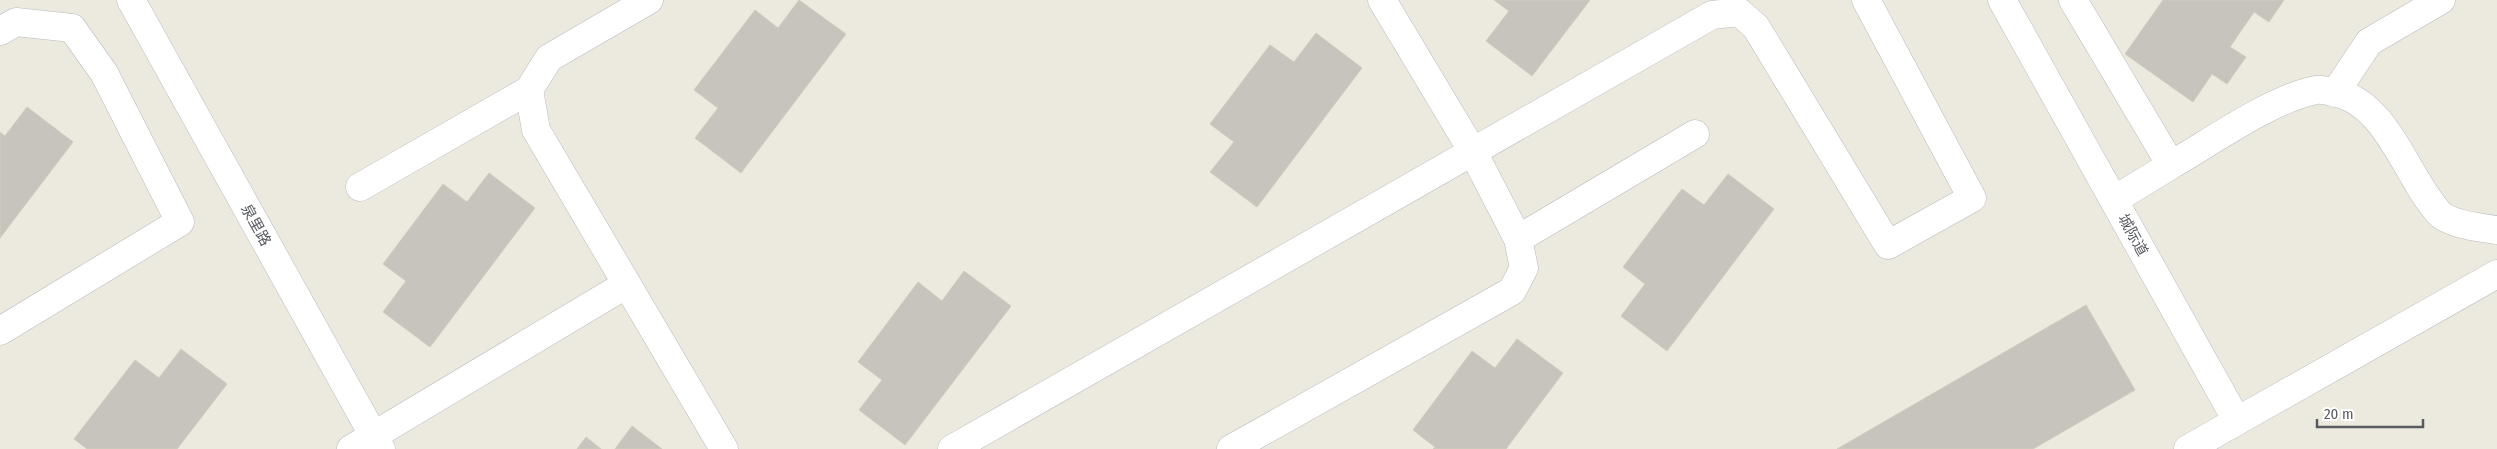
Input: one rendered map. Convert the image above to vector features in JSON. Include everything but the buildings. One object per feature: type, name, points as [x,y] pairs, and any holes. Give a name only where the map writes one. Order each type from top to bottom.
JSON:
[{"type":"street","name":"泉里路","points":[[131,0],[368,444]]},
{"type":"street","points":[[360,187],[529,90],[549,58],[649,0]]},
{"type":"street","points":[[1231,449],[1512,291],[1524,268],[1518,239],[1473,152],[1382,0]]},
{"type":"street","points":[[952,449],[1712,15],[1738,12],[1756,27],[1888,245],[1972,198],[1866,0]]},
{"type":"street","name":"城际道","points":[[2002,0],[2237,421]]},
{"type":"street","points":[[2073,0],[2171,165]]},
{"type":"street","points":[[2335,93],[2369,42],[2441,0]]},
{"type":"street","points":[[0,31],[16,22],[72,28],[104,73],[180,222],[0,331]]},
{"type":"street","points":[[2114,200],[2284,99],[2318,89],[2348,95],[2379,121],[2440,214],[2470,226],[2497,230]]},
{"type":"street","points":[[529,90],[536,130],[724,449]]},
{"type":"street","points":[[1518,239],[1695,134]]},
{"type":"street","points":[[2188,449],[2497,274]]},
{"type":"street","points":[[368,444],[627,284]]}]
